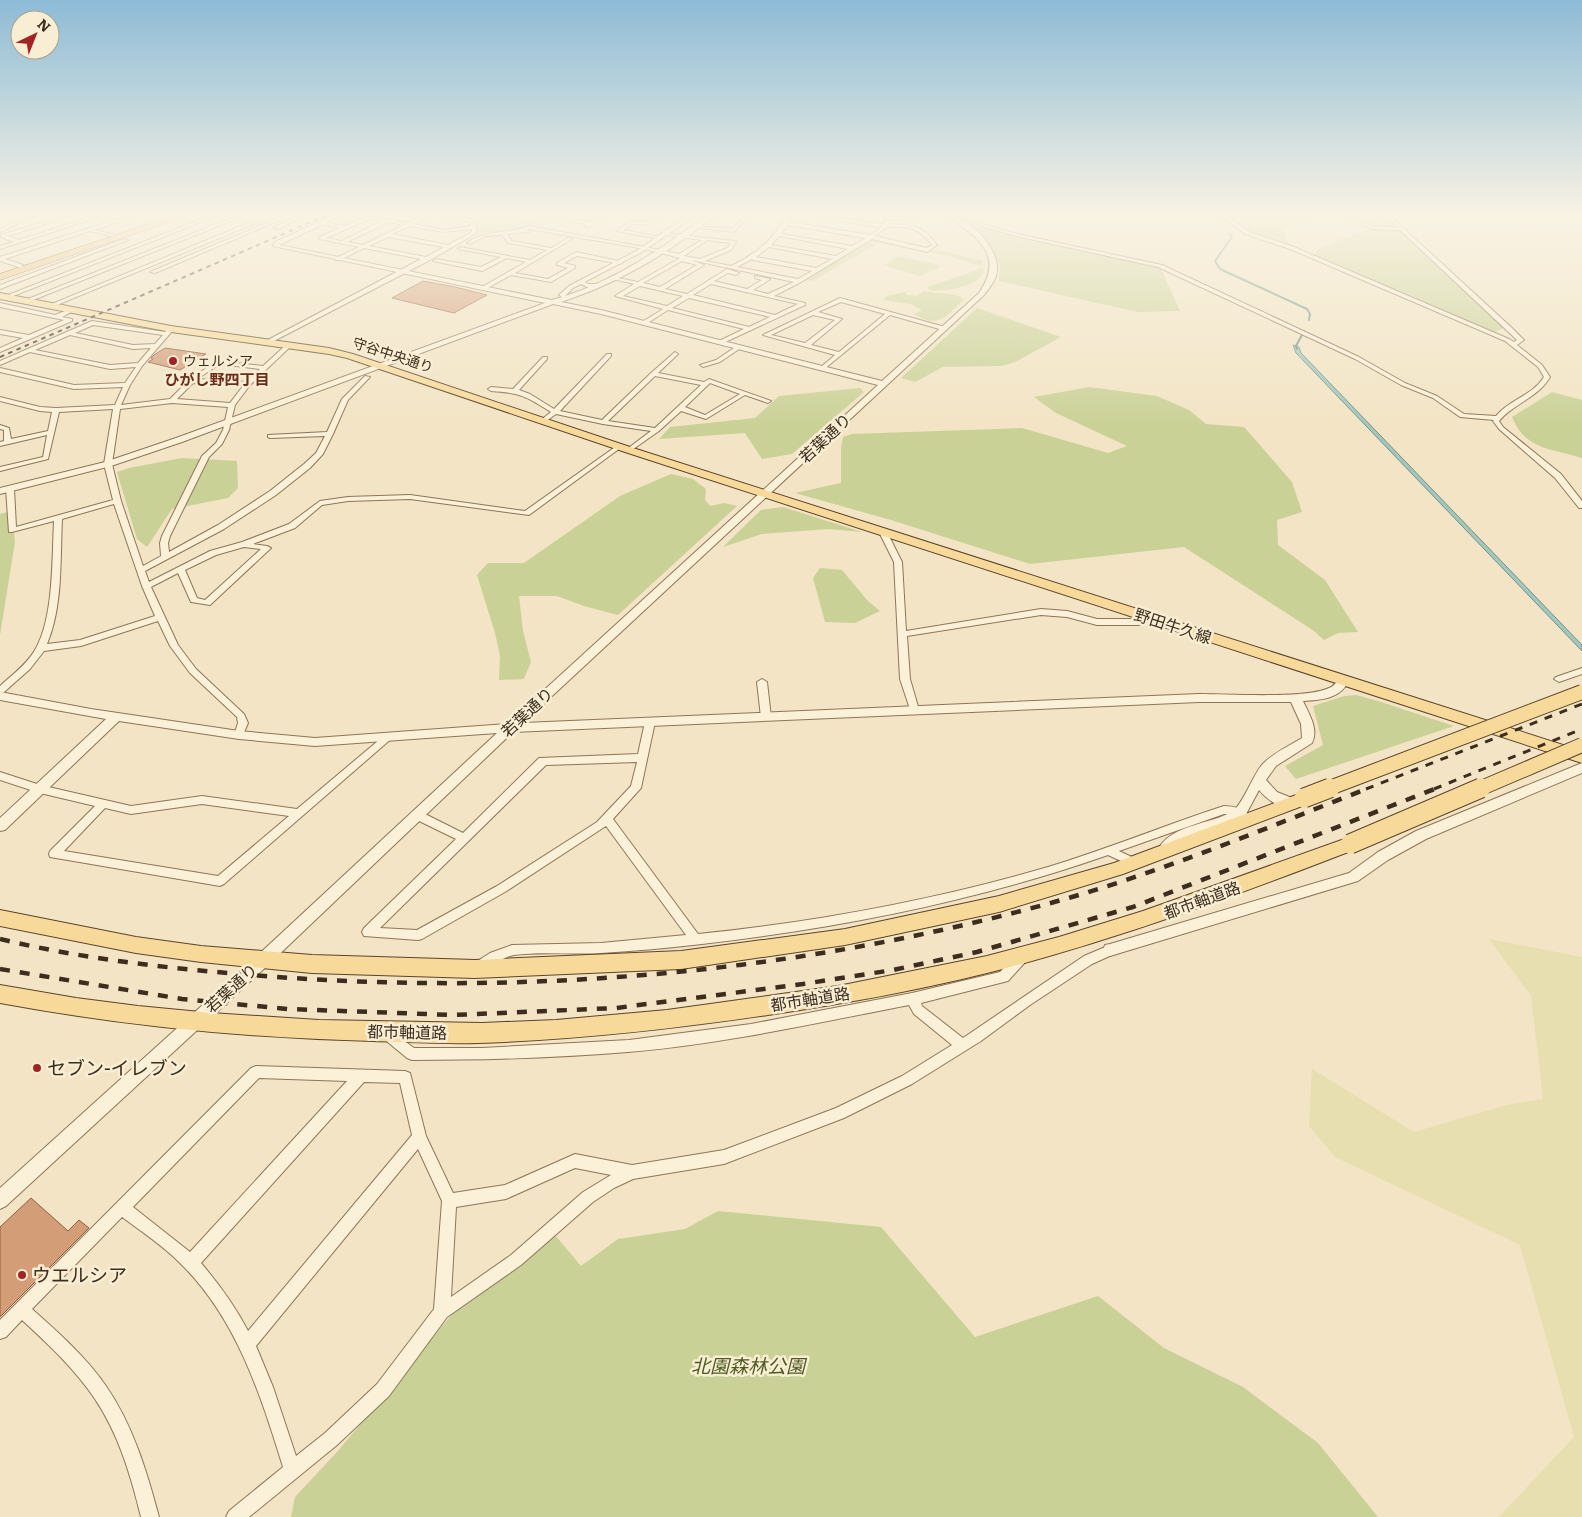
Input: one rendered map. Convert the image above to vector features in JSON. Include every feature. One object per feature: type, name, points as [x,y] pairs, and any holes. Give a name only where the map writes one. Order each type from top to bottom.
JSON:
[{"type":"main road","name":"守谷中央通り","points":[[3,296],[169,332],[329,351],[765,494]]},
{"type":"main road","name":"野田牛久線","points":[[765,494],[1582,757]]},
{"type":"main road","points":[[0,918],[136,945],[263,960],[349,966],[475,969],[681,960],[836,938],[999,904],[1134,863],[1244,817],[1298,801],[1582,692]]},
{"type":"main road","name":"都市軸道路","points":[[0,994],[100,1011],[259,1028],[481,1034],[695,1016],[820,998],[922,979],[1024,955],[1132,924],[1221,894],[1350,844],[1582,746]]},
{"type":"street","points":[[3,296],[31,286]]},
{"type":"street","points":[[26,301],[65,286]]},
{"type":"street","points":[[50,306],[99,286]]},
{"type":"street","points":[[266,343],[376,286]]},
{"type":"street","points":[[472,286],[644,323],[884,384]]},
{"type":"street","points":[[484,288],[488,286]]},
{"type":"street","points":[[552,302],[576,286]]},
{"type":"street","points":[[587,286],[599,286]]},
{"type":"street","points":[[0,491],[108,464],[599,286]]},
{"type":"street","points":[[636,286],[618,296],[750,329]]},
{"type":"street","points":[[647,286],[776,317]]},
{"type":"street","points":[[661,289],[666,286]]},
{"type":"street","points":[[644,323],[704,286]]},
{"type":"street","points":[[721,342],[803,304],[726,286]]},
{"type":"street","points":[[748,291],[757,286]]},
{"type":"street","points":[[769,296],[789,286]]},
{"type":"street","name":"若葉通り","points":[[0,1200],[263,960],[510,728],[982,294],[988,286]]},
{"type":"street","points":[[1203,286],[1372,366],[1403,384],[1435,397],[1462,416],[1498,418]]},
{"type":"street","points":[[1376,286],[1493,333],[1514,345],[1540,366],[1547,377],[1537,391],[1511,407],[1498,418],[1497,424],[1558,476],[1582,506]]},
{"type":"street","points":[[1464,286],[1521,340],[1514,345]]},
{"type":"street","points":[[840,354],[766,335],[840,300],[943,328]]},
{"type":"street","points":[[0,305],[70,320],[0,350]]},
{"type":"street","points":[[56,317],[72,310]]},
{"type":"street","points":[[807,345],[839,319],[813,313]]},
{"type":"street","points":[[822,368],[888,314]]},
{"type":"street","points":[[0,363],[92,323],[169,332]]},
{"type":"street","points":[[0,332],[29,337]]},
{"type":"street","points":[[169,332],[140,365],[127,385],[117,407],[108,464],[117,501],[146,586],[174,646],[189,666],[241,716],[242,723],[239,735]]},
{"type":"street","points":[[69,333],[134,347],[156,346]]},
{"type":"street","points":[[165,557],[164,543],[166,536],[206,456],[219,444],[228,422],[232,405],[248,384],[288,346]]},
{"type":"street","points":[[703,365],[718,360],[739,346]]},
{"type":"street","points":[[28,350],[110,367],[140,365]]},
{"type":"street","points":[[603,422],[675,354]]},
{"type":"street","points":[[543,421],[555,412],[609,355]]},
{"type":"street","points":[[515,390],[545,358]]},
{"type":"street","points":[[172,401],[191,381],[219,362],[264,368]]},
{"type":"street","points":[[0,370],[74,387],[127,385]]},
{"type":"street","points":[[653,374],[706,384]]},
{"type":"street","points":[[141,570],[222,527],[273,493],[307,466],[319,454],[345,399],[367,377]]},
{"type":"street","points":[[191,381],[248,384]]},
{"type":"street","points":[[146,586],[213,553],[245,544],[292,526],[320,503],[348,499],[410,497],[526,513],[624,448],[657,430],[709,381],[768,401]]},
{"type":"street","points":[[491,389],[515,390],[528,394],[555,412],[603,422],[657,430]]},
{"type":"street","points":[[680,408],[706,417],[745,393]]},
{"type":"street","points":[[0,399],[40,409],[56,410],[117,407],[172,401],[232,405]]},
{"type":"street","points":[[0,469],[46,458],[56,410]]},
{"type":"street","points":[[0,427],[7,429],[8,442]]},
{"type":"street","points":[[0,444],[52,432]]},
{"type":"street","points":[[270,436],[330,434]]},
{"type":"street","points":[[10,489],[12,530],[117,501]]},
{"type":"street","points":[[0,691],[17,677],[41,648],[51,623],[58,518]]},
{"type":"street","points":[[883,532],[898,562],[906,679],[914,710]]},
{"type":"street","points":[[180,569],[194,600],[207,603],[267,548],[245,544]]},
{"type":"street","points":[[904,634],[1040,612],[1067,614],[1097,622],[1138,622],[1142,615]]},
{"type":"street","points":[[41,648],[81,643],[160,617]]},
{"type":"street","points":[[1559,679],[1582,671]]},
{"type":"street","points":[[0,696],[116,717],[239,735],[315,742],[510,728],[1199,698],[1296,698],[1321,696],[1340,688],[1343,680]]},
{"type":"street","points":[[762,682],[766,717]]},
{"type":"street","points":[[475,969],[494,957],[512,950],[601,948],[696,940],[864,915],[943,898],[1041,873],[1224,810],[1231,810],[1244,817],[1259,779],[1272,763],[1308,740],[1310,734],[1307,723],[1296,698]]},
{"type":"street","points":[[0,826],[116,717]]},
{"type":"street","points":[[642,758],[543,761],[368,932],[418,934],[501,889],[607,819],[636,788],[650,722]]},
{"type":"street","points":[[104,803],[54,854],[220,881],[388,737]]},
{"type":"street","points":[[236,1517],[331,1439],[383,1390],[442,1312],[516,1260],[588,1197],[609,1183],[632,1172],[724,1157],[839,1113],[907,1080],[962,1046],[1088,960],[1110,950],[1353,878],[1383,856],[1421,835],[1582,768]]},
{"type":"street","points":[[0,776],[40,788],[131,810],[142,810],[202,800],[299,813]]},
{"type":"street","points":[[1259,779],[1271,796],[1280,801],[1298,801]]},
{"type":"street","points":[[417,815],[464,838]]},
{"type":"street","points":[[607,819],[696,940]]},
{"type":"street","points":[[1109,851],[1134,863]]},
{"type":"street","points":[[384,1032],[412,1054],[482,1054],[619,1046],[751,1030],[912,999],[1004,977],[1024,955]]},
{"type":"street","points":[[912,999],[918,1010],[962,1046]]},
{"type":"street","points":[[0,1331],[256,1072],[405,1077],[419,1137],[450,1202],[442,1312]]},
{"type":"street","points":[[190,1263],[362,1075]]},
{"type":"street","points":[[248,1343],[419,1137]]},
{"type":"street","points":[[450,1202],[506,1192],[576,1161],[632,1172]]},
{"type":"street","points":[[122,1208],[190,1263],[227,1310],[248,1343],[271,1402],[292,1470]]},
{"type":"street","points":[[21,1309],[60,1344],[90,1378],[110,1407],[131,1451],[150,1517]]},
{"type":"shaded area","points":[[1489,939],[1582,957],[1582,1517],[1499,1517],[1574,1437],[1520,1245],[1335,1157],[1309,1126],[1312,1069],[1414,1132],[1507,1105],[1543,1099],[1531,996]]},
{"type":"green space","points":[[964,286],[933,291],[929,290],[928,287]]},
{"type":"green space","points":[[1020,286],[1169,286],[1180,311],[1137,312]]},
{"type":"green space","points":[[1382,286],[1459,286],[1504,328],[1495,332]]},
{"type":"green space","points":[[925,291],[955,295],[964,299],[947,315],[936,321],[922,319],[914,314],[922,310],[910,304],[883,300],[886,296],[905,292],[907,295],[916,296]]},
{"type":"green space","points":[[977,308],[1061,337],[1015,362],[1002,366],[943,367],[915,382],[901,378]]},
{"type":"green space","points":[[1089,387],[1157,396],[1189,410],[1206,424],[1244,427],[1292,482],[1302,512],[1277,520],[1278,545],[1325,580],[1358,632],[1338,633],[1324,640],[1314,631],[1184,547],[1030,564],[891,520],[795,493],[841,483],[841,448],[843,437],[852,434],[1022,428],[1108,453],[1127,446],[1056,413],[1034,397]]},
{"type":"green space","points":[[860,388],[864,392],[792,454],[762,459],[745,433],[659,439],[670,427],[755,418],[779,396]]},
{"type":"green space","points":[[1552,392],[1582,400],[1582,458],[1550,450],[1532,442],[1518,428],[1512,417]]},
{"type":"green space","points":[[182,458],[237,461],[238,488],[228,498],[172,509],[147,547],[137,539],[117,472]]},
{"type":"green space","points":[[671,474],[693,479],[706,489],[705,500],[710,506],[724,503],[737,506],[618,615],[584,606],[557,596],[519,596],[523,631],[531,662],[524,679],[499,680],[500,656],[477,575],[488,563],[524,563],[620,496]]},
{"type":"green space","points":[[783,507],[862,532],[828,529],[762,534],[723,547],[761,510]]},
{"type":"green space","points":[[11,511],[15,542],[0,635],[0,514]]},
{"type":"green space","points":[[820,568],[842,570],[868,601],[880,611],[855,623],[825,622],[813,578]]},
{"type":"green space","points":[[1356,695],[1454,726],[1296,779],[1285,766],[1323,745],[1313,706],[1344,696]]},
{"type":"green space","name":"北園森林公園","points":[[718,1211],[881,1227],[975,1337],[1098,1296],[1164,1348],[1243,1387],[1318,1443],[1378,1517],[291,1517],[295,1497],[337,1452],[454,1312],[510,1272],[555,1235],[581,1266],[618,1239],[685,1229]]},
{"type":"water","points":[[1293,345],[1299,347],[1301,353],[1582,645],[1582,651],[1296,353]]},
{"type":"building","points":[[414,286],[449,286],[487,295],[454,313],[392,298]]},
{"type":"building","name":"ウェルシア","points":[[165,348],[206,354],[180,370],[148,362],[153,359],[151,358],[154,355]]},
{"type":"building","name":"ウエルシア","points":[[31,1198],[68,1231],[79,1220],[89,1228],[0,1317],[0,1227]]},
{"type":"waterway","points":[[1257,286],[1307,309],[1310,314],[1309,320]]},
{"type":"waterway","points":[[1297,349],[1296,346],[1304,331]]},
{"type":"railway","points":[[0,357],[164,286]]},
{"type":"railway","points":[[1366,789],[1582,704]]},
{"type":"railway","points":[[1434,789],[1582,729]]},
{"type":"railway","points":[[0,939],[65,953],[164,967],[264,976],[366,982],[468,983],[570,980],[672,973],[773,960],[873,944],[973,923],[1072,897],[1148,873],[1369,788]]},
{"type":"railway","points":[[0,969],[182,999],[288,1009],[454,1015],[616,1008],[803,984],[893,970],[977,952],[1133,907],[1437,788]]},
{"type":"place","name":"ウェルシア","points":[[173,361]]},
{"type":"place","name":"セブン-イレブン","points":[[37,1068]]},
{"type":"place","name":"ウエルシア","points":[[22,1275]]},
{"type":"district","name":"ひがし野四丁目","points":[[217,380]]}]
